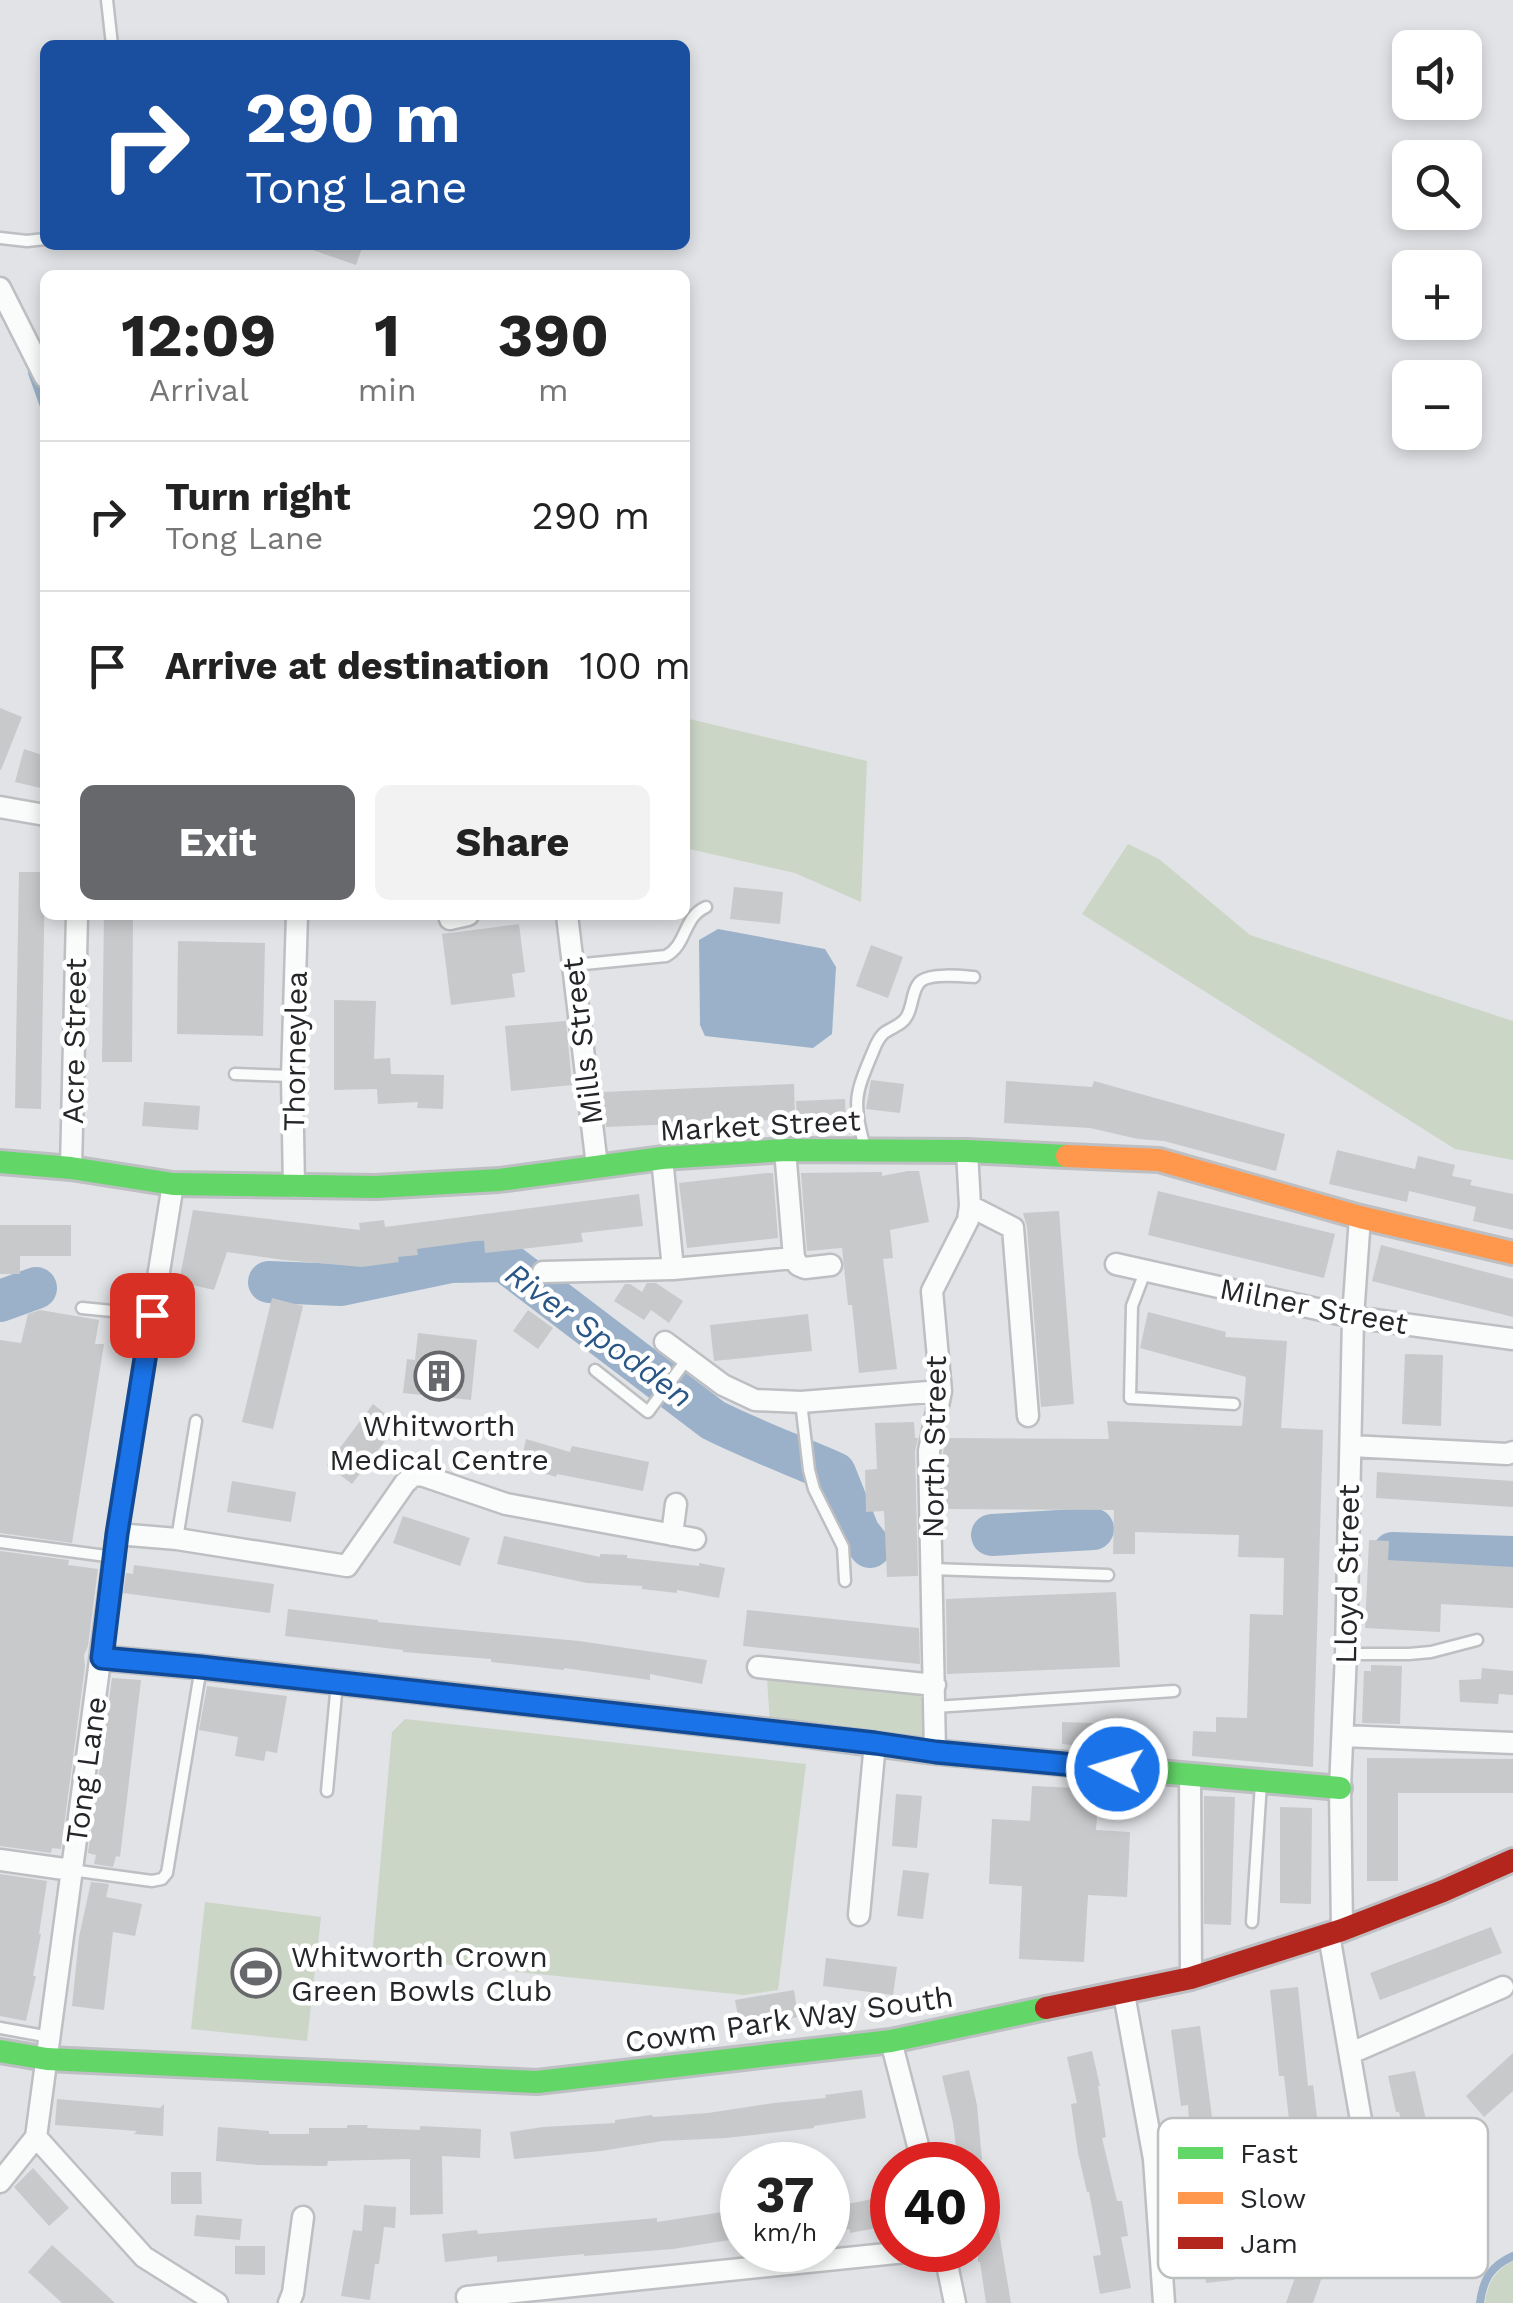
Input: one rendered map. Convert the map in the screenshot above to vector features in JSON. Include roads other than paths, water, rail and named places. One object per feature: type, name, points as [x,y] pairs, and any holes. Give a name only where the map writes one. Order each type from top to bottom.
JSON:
[{"type":"street","points":[[0,288],[40,367]]},
{"type":"street","points":[[0,807],[40,814]]},
{"type":"street","name":"Acre Street","points":[[72,1168],[77,920]]},
{"type":"street","name":"Thorneylea","points":[[294,1186],[292,1076],[297,920]]},
{"type":"street","name":"Mills Street","points":[[568,920],[597,1166]]},
{"type":"street","points":[[785,1150],[794,1258],[805,1268],[831,1265]]},
{"type":"street","name":"Market Street","points":[[0,1162],[72,1168],[173,1184],[376,1188],[498,1180],[662,1158],[785,1150],[968,1151],[1158,1160],[1360,1217],[1513,1253]]},
{"type":"street","name":"North Street","points":[[936,1752],[929,1451],[941,1391],[932,1291],[963,1234],[970,1206],[968,1151]]},
{"type":"street","points":[[662,1158],[673,1269]]},
{"type":"street","name":"Tong Lane","points":[[36,2137],[117,1534],[173,1184]]},
{"type":"street","points":[[970,1206],[1014,1228],[1028,1416]]},
{"type":"street","name":"Lloyd Street","points":[[1360,1217],[1336,1933],[1361,2118]]},
{"type":"street","points":[[543,1272],[673,1269],[794,1258]]},
{"type":"street","name":"Milner Street","points":[[1116,1264],[1354,1317],[1513,1339]]},
{"type":"street","points":[[665,1342],[684,1365],[755,1400],[801,1402],[941,1391]]},
{"type":"street","points":[[1351,1446],[1513,1452]]},
{"type":"street","points":[[117,1534],[177,1538],[347,1566],[405,1483],[421,1475],[506,1504],[696,1539]]},
{"type":"street","points":[[672,1535],[676,1504]]},
{"type":"street","points":[[102,1658],[936,1752],[1340,1788]]},
{"type":"street","points":[[758,1667],[934,1685]]},
{"type":"street","points":[[1343,1736],[1513,1743]]},
{"type":"street","points":[[860,1915],[875,1743]]},
{"type":"street","points":[[1190,1776],[1191,1978]]},
{"type":"street","points":[[0,1860],[71,1870]]},
{"type":"street","name":"Cowm Park Way South","points":[[0,2051],[49,2048],[536,2082],[891,2042],[1191,1978],[1336,1933],[1513,1860]]},
{"type":"street","points":[[1350,2053],[1504,1987]]},
{"type":"street","points":[[1124,1994],[1154,2159],[1158,2217]]},
{"type":"street","points":[[891,2042],[917,2142]]},
{"type":"street","points":[[0,2182],[36,2137],[144,2257],[217,2303]]},
{"type":"street","points":[[289,2303],[303,2218]]},
{"type":"street","points":[[468,2297],[870,2256]]},
{"type":"street","points":[[949,2272],[955,2303]]},
{"type":"street","points":[[1162,2278],[1164,2303]]},
{"type":"lane","points":[[108,0],[112,40]]},
{"type":"lane","points":[[0,238],[40,240]]},
{"type":"lane","points":[[690,919],[706,907]]},
{"type":"lane","points":[[573,965],[666,956],[676,951],[690,920]]},
{"type":"lane","points":[[865,1149],[856,1105],[859,1080],[878,1040],[902,1023],[924,978],[974,976]]},
{"type":"lane","points":[[235,1074],[292,1076]]},
{"type":"lane","points":[[1146,1272],[1132,1306],[1130,1398],[1234,1404]]},
{"type":"lane","points":[[82,1308],[152,1315]]},
{"type":"lane","points":[[594,1370],[648,1412],[684,1365]]},
{"type":"lane","points":[[801,1402],[809,1470],[814,1489],[843,1546],[845,1581]]},
{"type":"lane","points":[[177,1538],[196,1420]]},
{"type":"lane","points":[[0,1542],[115,1557]]},
{"type":"lane","points":[[932,1569],[1108,1575]]},
{"type":"lane","points":[[1346,1654],[1431,1652],[1477,1640]]},
{"type":"lane","points":[[71,1870],[152,1880],[162,1879],[167,1873],[201,1667]]},
{"type":"lane","points":[[327,1791],[337,1682]]},
{"type":"lane","points":[[935,1707],[1174,1692]]},
{"type":"lane","points":[[1252,1922],[1262,1782]]},
{"type":"lane","points":[[0,2028],[49,2048]]},
{"type":"water","points":[[718,929],[825,949],[836,967],[832,1034],[813,1048],[705,1036],[700,1025],[699,940]]},
{"type":"waterway","points":[[32,373],[40,395]]},
{"type":"waterway","name":"River Spodden","points":[[269,1282],[341,1285],[451,1262],[504,1261],[713,1420],[835,1473],[859,1533],[870,1547]]},
{"type":"waterway","name":"River Spodden","points":[[0,1301],[36,1288]]},
{"type":"waterway","name":"River Spodden","points":[[992,1535],[1093,1529]]},
{"type":"waterway","name":"River Spodden","points":[[1393,1553],[1513,1557]]},
{"type":"waterway","points":[[1488,2276],[1513,2256]]},
{"type":"waterway","points":[[1480,2303],[1487,2278]]},
{"type":"place","name":"Whitworth Medical Centre","points":[[439,1376]]},
{"type":"place","name":"Whitworth Crown Green Bowls Club","points":[[256,1973]]}]
